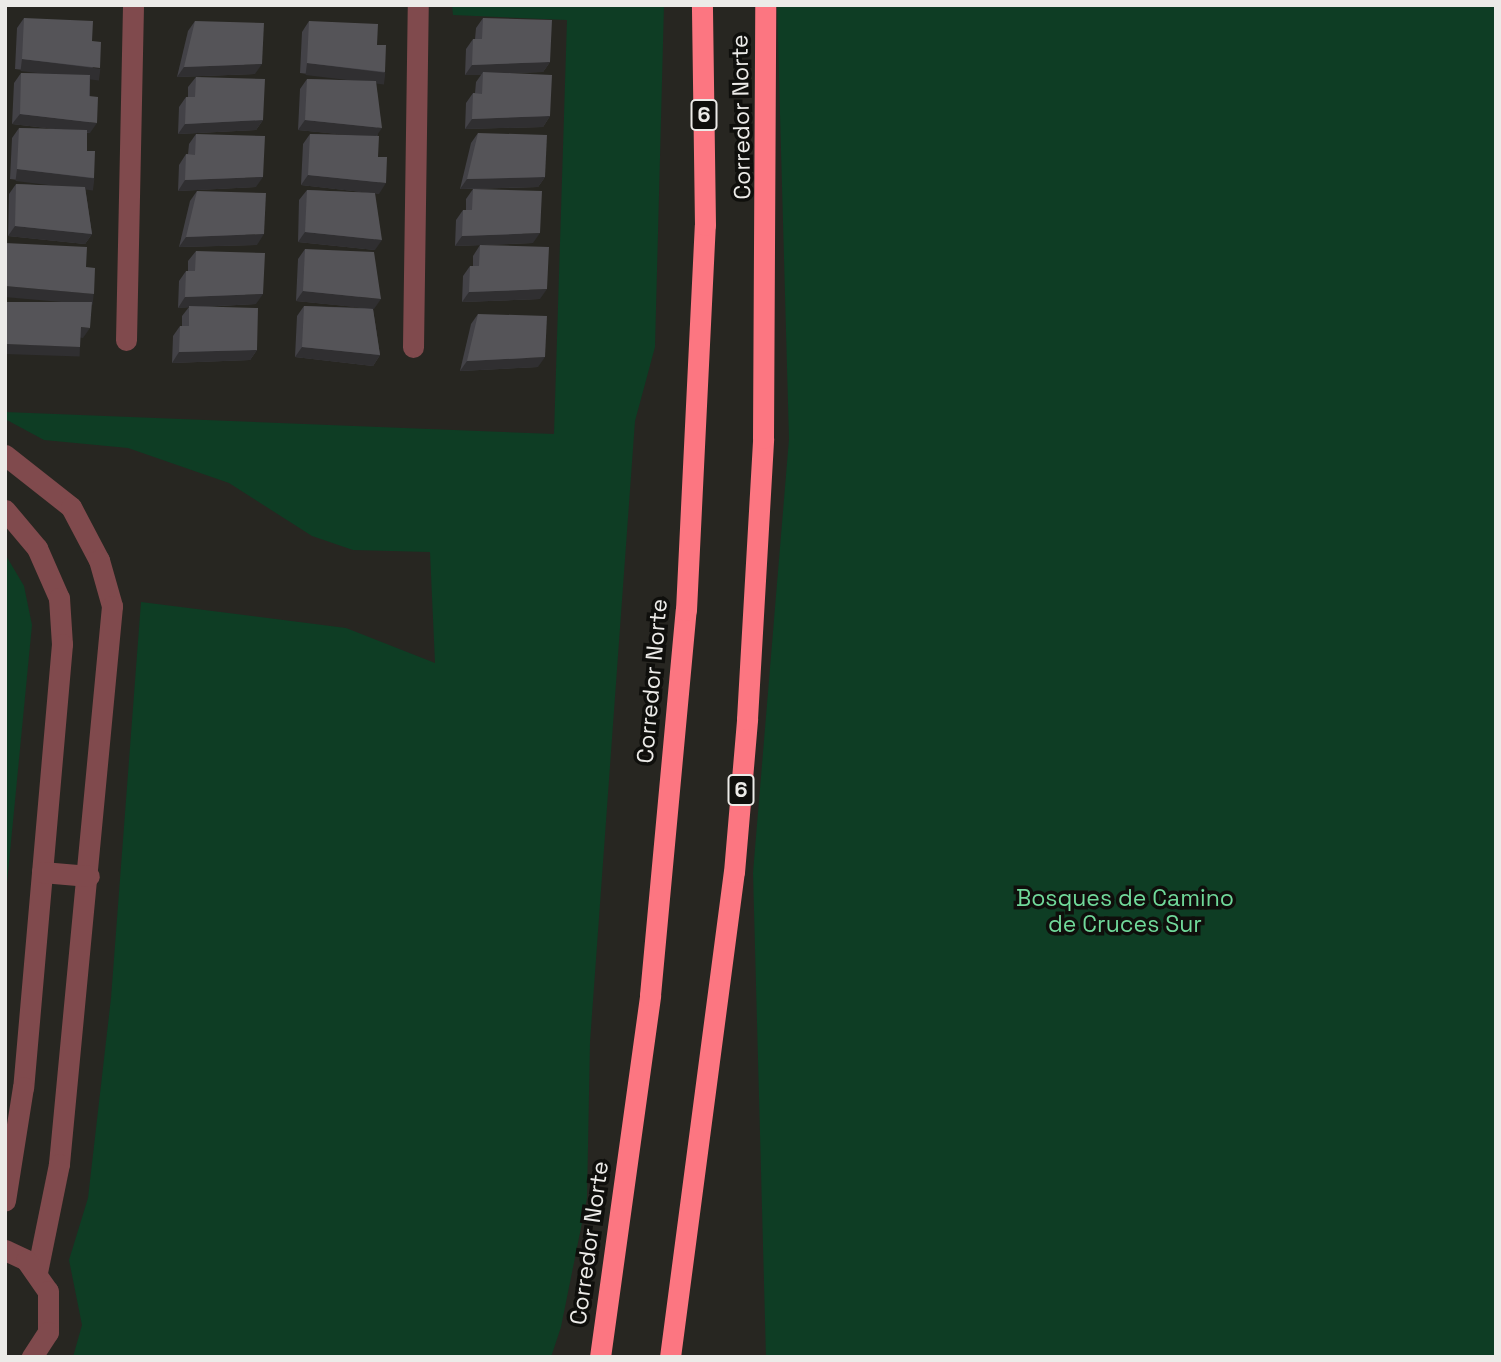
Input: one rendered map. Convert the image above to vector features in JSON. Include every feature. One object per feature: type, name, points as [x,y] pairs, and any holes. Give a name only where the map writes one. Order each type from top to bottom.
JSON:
[{"type":"highway","name":"Corredor Norte","points":[[600,1357],[650,995],[685,610],[705,225],[702,5]]},
{"type":"highway","name":"Corredor Norte","points":[[671,1356],[734,872],[747,719],[763,438],[765,5]]},
{"type":"street","points":[[126,340],[132,5]]},
{"type":"street","points":[[413,347],[418,5]]},
{"type":"street","points":[[5,455],[71,507],[99,560],[112,606],[89,876],[59,1164],[37,1272],[51,1311],[32,1357]]},
{"type":"street","points":[[5,510],[37,548],[59,598],[62,645],[23,1087],[5,1201]]},
{"type":"street","points":[[41,872],[89,876]]},
{"type":"street","points":[[5,1250],[37,1272]]},
{"type":"green space","points":[[452,5],[664,5],[655,347],[635,421],[590,1042],[587,1198],[561,1327],[551,1357],[73,1357],[82,1325],[69,1260],[88,1198],[111,998],[141,602],[346,628],[435,663],[430,552],[353,550],[312,536],[229,483],[128,448],[44,440],[5,419],[5,412],[554,434],[567,20],[453,15]]},
{"type":"green space","name":"Bosques de Camino de Cruces Sur","points":[[777,5],[1496,5],[1496,1357],[766,1357],[753,873],[789,439]]},
{"type":"green space","points":[[5,554],[24,586],[32,625],[5,904]]},
{"type":"building","points":[[24,18],[93,21],[92,41],[101,42],[100,68],[22,59]]},
{"type":"building","points":[[483,18],[552,20],[550,62],[472,65],[473,39],[482,39]]},
{"type":"building","points":[[195,21],[264,23],[262,64],[184,67]]},
{"type":"building","points":[[309,21],[378,24],[377,45],[386,45],[385,72],[307,63]]},
{"type":"building","points":[[483,72],[552,75],[550,116],[472,119],[473,93],[482,94]]},
{"type":"building","points":[[21,73],[90,75],[89,96],[98,97],[97,123],[20,114]]},
{"type":"building","points":[[196,77],[265,79],[263,120],[185,124],[186,97],[195,97]]},
{"type":"building","points":[[307,79],[376,81],[382,128],[305,120]]},
{"type":"building","points":[[19,128],[87,130],[87,151],[95,151],[94,178],[17,169]]},
{"type":"building","points":[[478,133],[547,135],[545,177],[467,179]]},
{"type":"building","points":[[196,134],[265,136],[263,177],[185,180],[186,154],[195,155]]},
{"type":"building","points":[[310,134],[379,136],[378,157],[387,157],[386,183],[308,175]]},
{"type":"building","points":[[16,184],[85,187],[92,234],[15,226]]},
{"type":"building","points":[[473,189],[542,191],[540,233],[462,236],[463,210],[472,210]]},
{"type":"building","points":[[307,190],[375,193],[382,240],[305,232]]},
{"type":"building","points":[[197,191],[266,193],[264,234],[186,237]]},
{"type":"building","points":[[5,243],[87,247],[86,267],[95,268],[94,294],[5,286]]},
{"type":"building","points":[[480,245],[549,247],[547,289],[469,292],[470,266],[479,266]]},
{"type":"building","points":[[305,249],[374,252],[381,299],[303,291]]},
{"type":"building","points":[[196,251],[265,253],[263,294],[185,297],[186,271],[195,271]]},
{"type":"building","points":[[5,302],[92,302],[90,328],[81,327],[80,347],[5,344]]},
{"type":"building","points":[[189,306],[258,308],[257,350],[179,352],[180,326],[189,326]]},
{"type":"building","points":[[304,306],[373,309],[380,355],[302,347]]},
{"type":"building","points":[[478,314],[547,316],[545,357],[467,361]]}]
